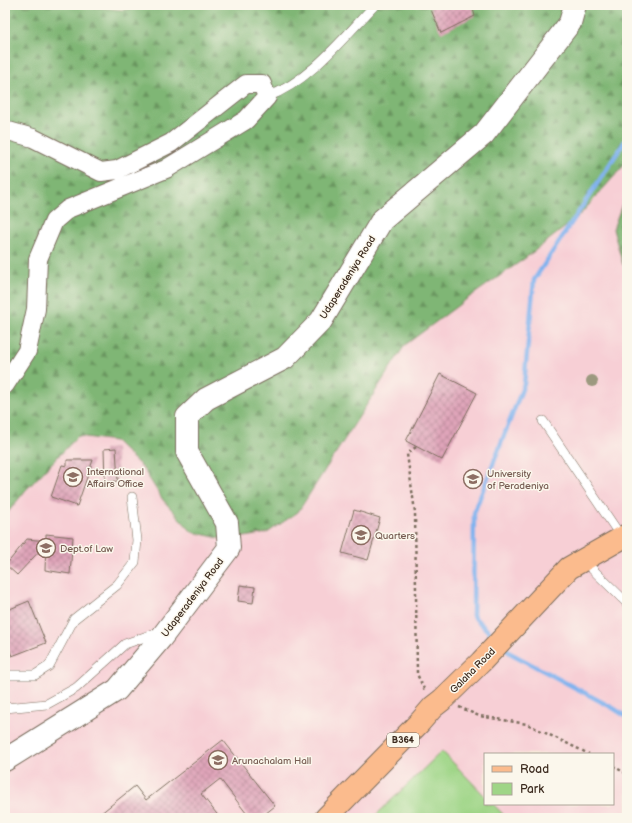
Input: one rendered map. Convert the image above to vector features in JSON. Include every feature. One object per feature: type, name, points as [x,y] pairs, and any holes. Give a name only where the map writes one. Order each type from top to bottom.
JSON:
[{"type":"main road","name":"Galaha Road","points":[[326,818],[438,703],[481,662],[569,568],[584,561],[625,536]]},
{"type":"street","name":"Udaperadeniya Road","points":[[5,760],[117,690],[162,638],[229,548],[227,523],[187,452],[187,417],[206,400],[285,358],[321,321],[382,220],[484,134],[570,23],[575,5]]},
{"type":"street","points":[[5,130],[32,138],[101,172],[117,170],[171,143],[246,84],[262,84],[267,97],[246,120],[166,169],[68,209],[54,221],[38,259],[36,308],[27,351],[5,385]]},
{"type":"lane","points":[[267,97],[280,92],[312,70],[375,5]]},
{"type":"lane","points":[[543,421],[625,536]]},
{"type":"lane","points":[[5,675],[35,675],[49,666],[74,619],[117,585],[135,562],[137,540],[132,497]]},
{"type":"lane","points":[[584,561],[627,603]]},
{"type":"lane","points":[[5,708],[47,704],[76,688],[125,644],[153,634],[162,638]]},
{"type":"path","points":[[416,447],[407,454],[415,512],[417,674],[438,703],[479,716],[527,724],[587,753]]},
{"type":"path","points":[[614,767],[627,774]]},
{"type":"shaded area","name":"University of Peradeniya","points":[[627,162],[627,195],[624,199],[623,265],[627,266],[627,818],[5,818],[5,516],[25,491],[78,435],[115,441],[142,467],[163,500],[298,512],[405,345],[524,259],[577,218]]},
{"type":"green space","points":[[5,5],[80,5],[122,10],[156,5],[627,5],[627,162],[577,218],[524,259],[405,345],[298,512],[267,533],[228,540],[192,532],[163,500],[142,467],[115,441],[78,436],[25,491],[5,516]]},
{"type":"green space","points":[[627,195],[627,266],[623,265],[613,229],[624,199]]},
{"type":"green space","points":[[442,751],[484,795],[484,805],[494,805],[507,818],[373,818]]},
{"type":"building","points":[[429,5],[472,5],[475,16],[441,33]]},
{"type":"building","points":[[440,374],[477,393],[442,460],[406,441]]},
{"type":"building","points":[[116,448],[118,481],[105,482],[104,449]]},
{"type":"building","name":"International Affairs Office","points":[[67,460],[93,460],[77,506],[51,497],[62,465],[67,466]]},
{"type":"building","name":"Quarters","points":[[354,510],[380,518],[368,560],[342,553]]},
{"type":"building","name":"Dept.of Law","points":[[46,534],[73,537],[70,574],[45,570],[46,544],[17,575],[6,565],[27,539],[46,541]]},
{"type":"building","points":[[240,585],[255,587],[253,603],[238,601]]},
{"type":"building","points":[[29,601],[46,643],[12,656],[5,638],[5,611]]},
{"type":"building","name":"Arunachalam Hall","points":[[223,740],[275,806],[260,818],[250,818],[220,779],[201,794],[220,818],[95,818],[135,786],[146,800]]},
{"type":"waterway","points":[[496,639],[473,616],[474,513],[524,384],[534,280],[627,138]]},
{"type":"waterway","points":[[504,647],[510,653],[627,717]]},
{"type":"place","name":"International Affairs Office","points":[[73,477]]},
{"type":"place","name":"University of Peradeniya","points":[[473,479]]},
{"type":"place","name":"Quarters","points":[[361,535]]},
{"type":"place","name":"Dept.of Law","points":[[46,548]]},
{"type":"place","name":"Arunachalam Hall","points":[[218,760]]}]
